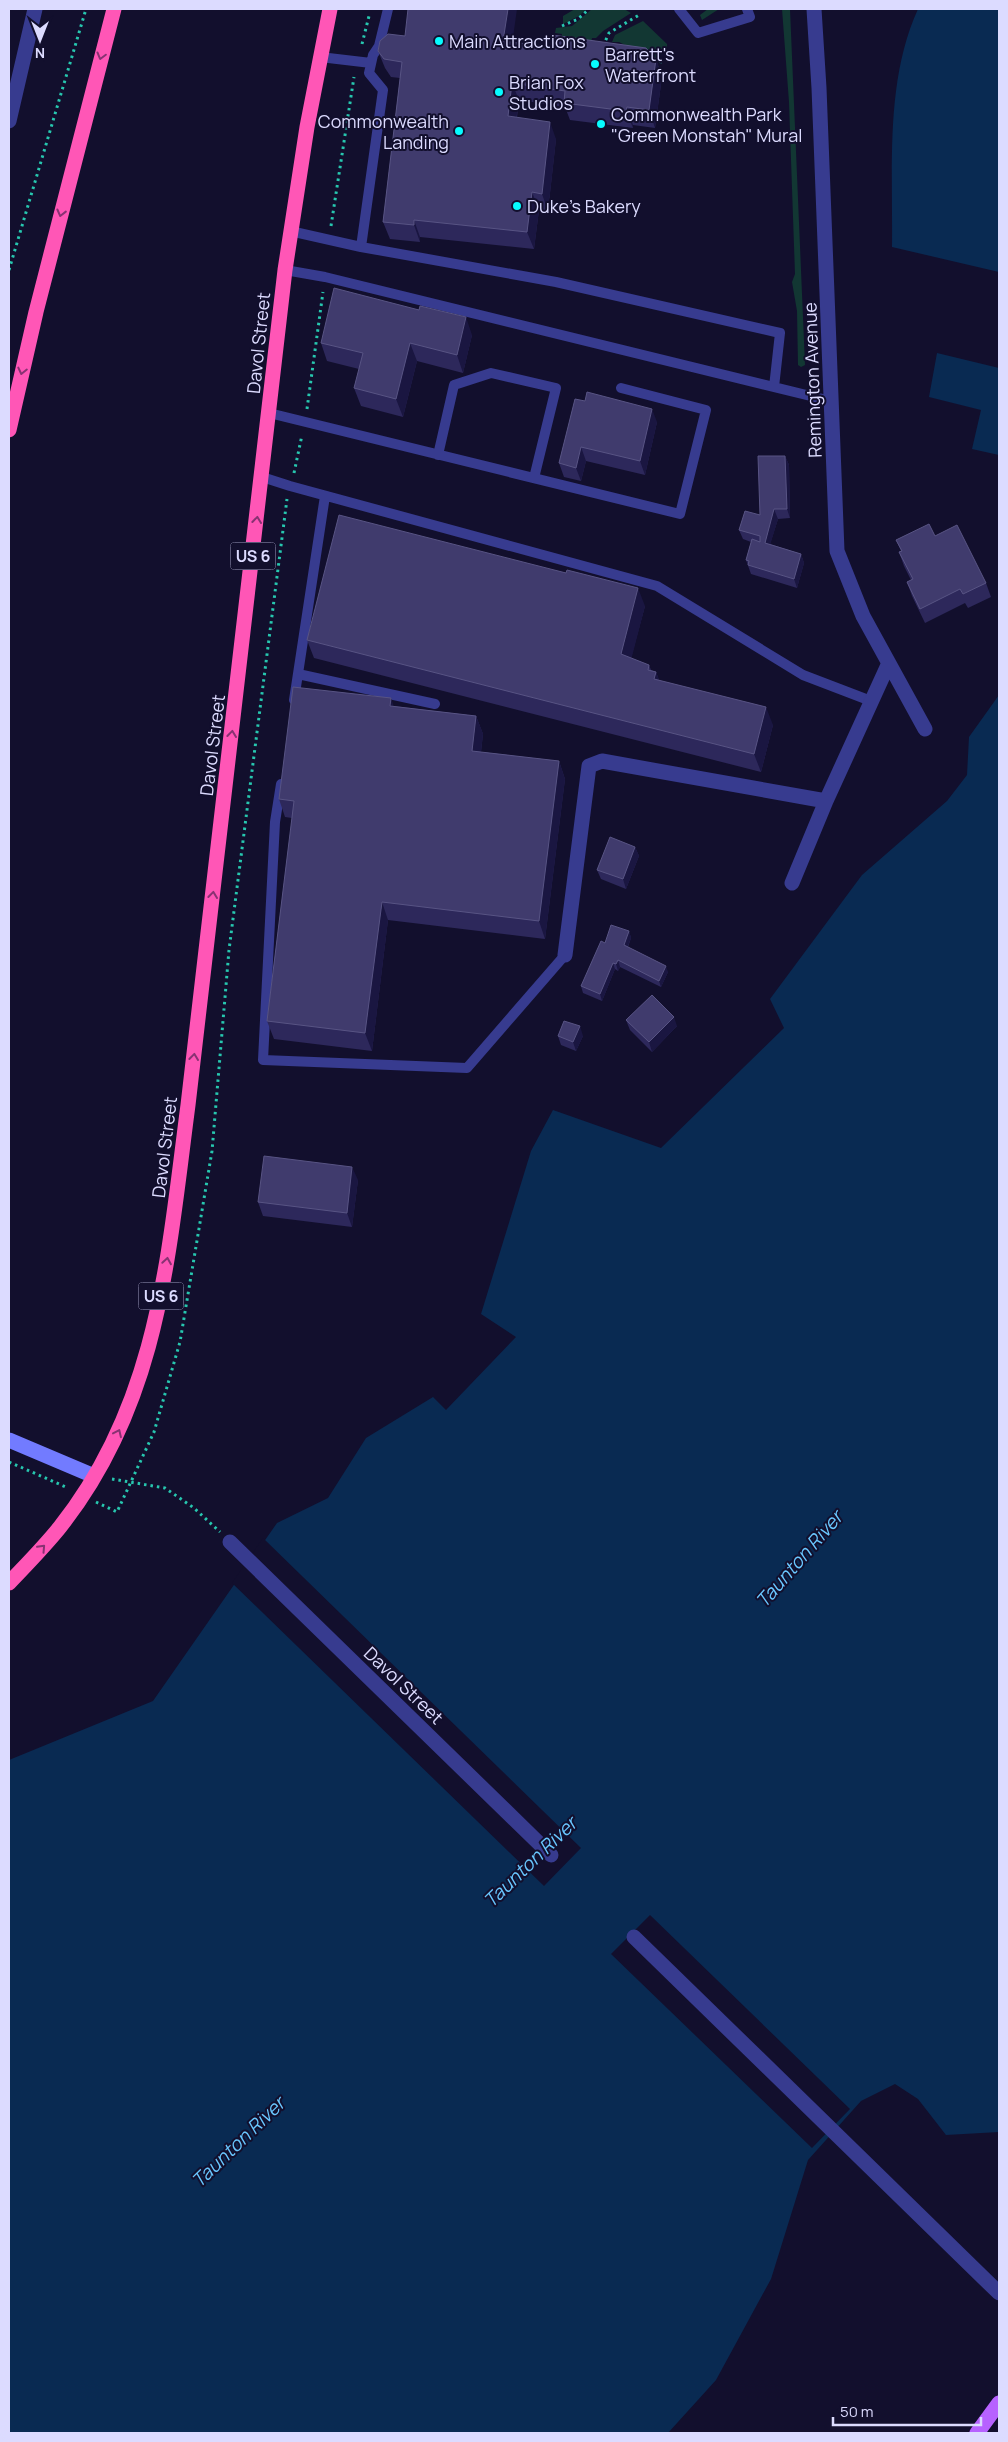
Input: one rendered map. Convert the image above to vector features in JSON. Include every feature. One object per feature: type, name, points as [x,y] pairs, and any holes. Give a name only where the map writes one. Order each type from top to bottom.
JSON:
[{"type":"highway","points":[[9,430],[36,312],[114,9]]},
{"type":"highway","name":"Davol Street","points":[[94,1476],[123,1421],[142,1373],[156,1322],[167,1262],[188,1105],[290,231],[330,9]]},
{"type":"highway","name":"US 6","points":[[9,1583],[61,1526],[94,1476]]},
{"type":"main road","points":[[9,1440],[94,1476]]},
{"type":"main road","points":[[977,2433],[999,2403]]},
{"type":"street","points":[[9,121],[35,9]]},
{"type":"street","name":"Remington Avenue","points":[[814,9],[819,88],[837,551],[863,616],[888,665],[925,729]]},
{"type":"street","points":[[792,883],[826,801],[888,665]]},
{"type":"street","points":[[565,955],[588,766],[602,761],[826,801]]},
{"type":"street","name":"Davol Street","points":[[230,1542],[551,1856]]},
{"type":"street","points":[[634,1937],[999,2293]]},
{"type":"lane","points":[[361,247],[383,90],[369,73],[372,55],[379,46],[388,9]]},
{"type":"lane","points":[[679,9],[698,33],[750,17],[747,9]]},
{"type":"lane","points":[[320,57],[371,63]]},
{"type":"lane","points":[[290,231],[361,247],[556,282],[780,333],[774,387]]},
{"type":"lane","points":[[285,270],[325,278],[831,401]]},
{"type":"lane","points":[[438,456],[454,385],[491,373],[556,388],[534,478]]},
{"type":"lane","points":[[269,414],[680,514],[706,410],[621,388]]},
{"type":"lane","points":[[262,476],[325,496],[657,586],[803,675],[871,701]]},
{"type":"lane","points":[[292,711],[325,496]]},
{"type":"lane","points":[[298,674],[434,704]]},
{"type":"lane","points":[[282,776],[275,822],[263,1060],[467,1068],[565,955]]},
{"type":"path","points":[[9,270],[86,9]]},
{"type":"path","points":[[330,240],[358,61],[371,9]]},
{"type":"path","points":[[562,26],[578,19],[589,9]]},
{"type":"path","points":[[601,54],[604,40],[609,34],[639,15]]},
{"type":"path","points":[[647,60],[665,62]]},
{"type":"path","points":[[117,1512],[154,1432],[180,1342],[212,1151],[229,950],[284,512],[305,423],[325,278]]},
{"type":"path","points":[[9,1462],[69,1489]]},
{"type":"path","points":[[94,1476],[165,1488],[194,1508],[230,1542]]},
{"type":"green space","points":[[575,9],[586,9],[579,16],[563,24],[563,16]]},
{"type":"green space","points":[[592,9],[624,9],[631,13],[603,31],[596,38],[592,38],[590,54],[559,52],[562,34],[555,33],[556,28],[572,26]]},
{"type":"green space","points":[[708,9],[719,9],[702,20],[700,15]]},
{"type":"green space","points":[[782,9],[790,9],[805,365],[801,367],[798,365],[797,311],[792,282],[795,274],[789,102]]},
{"type":"green space","points":[[643,21],[667,44],[667,48],[658,58],[653,59],[619,42],[612,42],[615,35]]},
{"type":"water","points":[[918,9],[999,9],[999,272],[892,247],[892,156],[896,95],[907,37]]},
{"type":"water","points":[[937,353],[999,368],[999,455],[972,449],[981,410],[929,397]]},
{"type":"water","name":"Taunton River","points":[[999,695],[999,2132],[946,2135],[918,2099],[895,2084],[861,2101],[808,2160],[771,2279],[716,2380],[668,2433],[9,2433],[9,1760],[153,1701],[277,1523],[328,1498],[366,1438],[433,1397],[446,1410],[516,1337],[481,1314],[531,1151],[553,1110],[661,1148],[784,1028],[770,999],[862,875],[947,801],[967,775],[969,737]]},
{"type":"pier","points":[[263,1538],[581,1848],[544,1886],[232,1583]]},
{"type":"pier","points":[[650,1915],[850,2109],[812,2148],[611,1954]]},
{"type":"building","name":"Commonwealth Landing","points":[[408,9],[508,9],[503,41],[551,47],[552,35],[646,48],[656,59],[649,110],[627,107],[626,111],[564,103],[565,91],[512,83],[508,116],[550,122],[542,194],[532,192],[527,232],[414,220],[414,225],[383,222],[402,62],[384,59],[378,51],[380,41],[388,34],[405,36]]},
{"type":"building","points":[[334,288],[419,310],[420,306],[466,317],[457,355],[410,343],[396,399],[354,388],[363,353],[321,343]]},
{"type":"building","points":[[587,392],[652,409],[640,461],[581,447],[576,468],[559,463],[575,399],[585,401]]},
{"type":"building","points":[[758,456],[785,456],[787,509],[774,509],[765,543],[801,554],[794,579],[748,565],[749,561],[746,560],[752,539],[760,542],[760,536],[739,530],[745,511],[760,515]]},
{"type":"building","points":[[339,515],[566,573],[567,570],[638,588],[621,654],[649,665],[648,670],[656,672],[654,679],[766,707],[754,754],[307,640]]},
{"type":"building","points":[[929,524],[935,536],[957,525],[986,583],[963,594],[960,589],[920,609],[907,582],[913,579],[899,552],[902,551],[896,540]]},
{"type":"building","points":[[293,687],[391,698],[390,706],[476,716],[472,751],[559,761],[539,921],[382,902],[365,1033],[267,1021],[294,801],[279,799]]},
{"type":"building","points":[[610,837],[635,847],[623,879],[597,870]]},
{"type":"building","points":[[611,925],[629,931],[624,945],[666,966],[659,981],[618,960],[616,964],[613,963],[600,994],[581,986],[601,941],[605,943]]},
{"type":"building","points":[[652,995],[674,1017],[649,1042],[626,1020]]},
{"type":"building","points":[[564,1021],[580,1026],[573,1042],[558,1036]]},
{"type":"building","points":[[264,1156],[352,1167],[347,1213],[258,1202]]},
{"type":"place","name":"Main Attractions","points":[[439,41]]},
{"type":"place","name":"Barrett's Waterfront","points":[[595,64]]},
{"type":"place","name":"Brian Fox Studios","points":[[499,92]]},
{"type":"place","name":"Commonwealth Park \"Green Monstah\" Mural","points":[[601,124]]},
{"type":"place","name":"Commonwealth Landing","points":[[459,131]]},
{"type":"place","name":"Duke's Bakery","points":[[517,206]]}]
